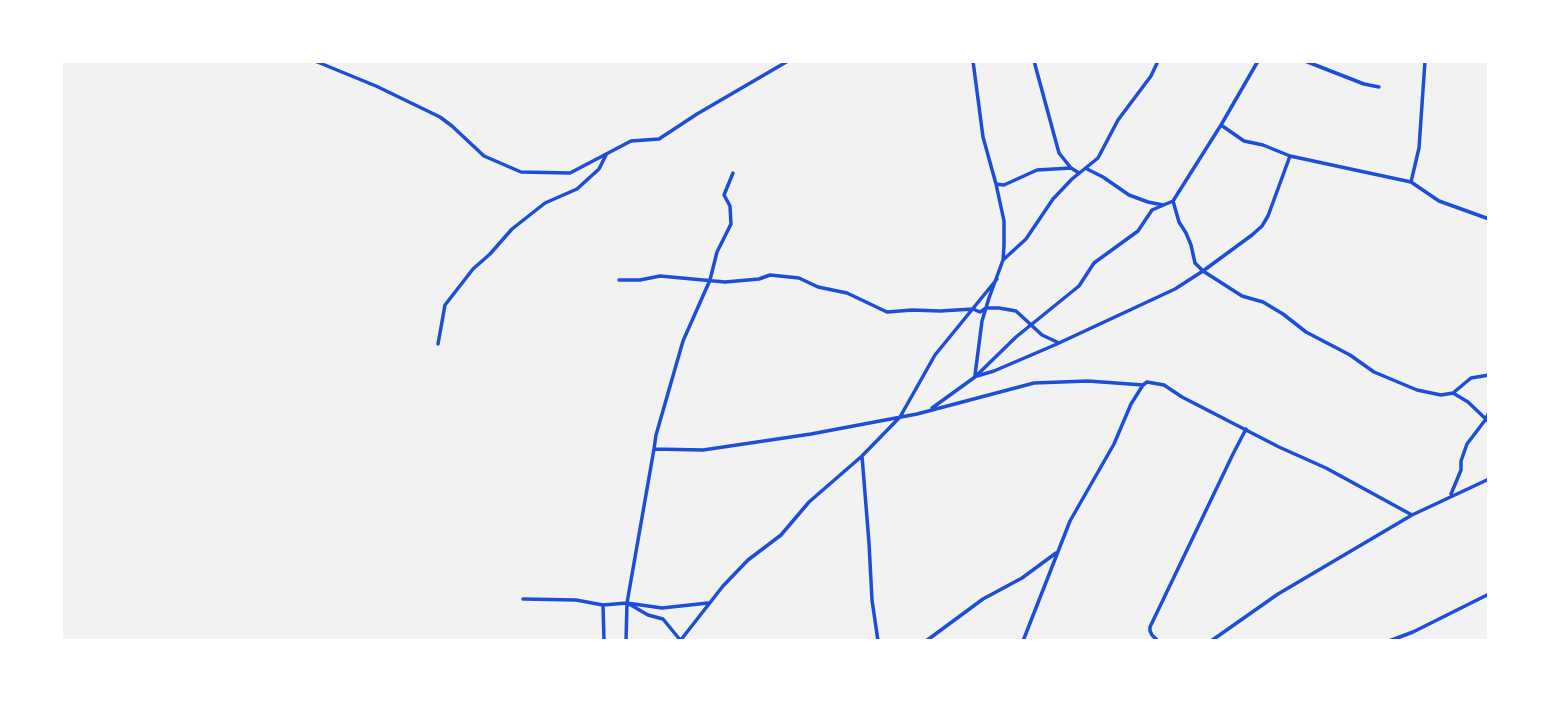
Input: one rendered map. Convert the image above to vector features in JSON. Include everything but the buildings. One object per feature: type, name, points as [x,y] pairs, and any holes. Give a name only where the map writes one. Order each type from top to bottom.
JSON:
[{"type":"street","points":[[315,61],[376,86],[440,117],[484,156],[522,173],[570,173],[631,141],[659,139],[788,61]]},
{"type":"street","points":[[973,61],[983,137],[1004,221],[1003,260],[982,321],[975,377]]},
{"type":"street","points":[[1034,61],[1059,153],[1070,169]]},
{"type":"street","points":[[1003,260],[1026,239],[1053,199],[1098,158],[1118,120],[1151,76],[1158,61]]},
{"type":"street","points":[[930,410],[975,377],[1016,337],[1079,286],[1094,263],[1138,230],[1152,210],[1173,201],[1258,61]]},
{"type":"street","points":[[1305,61],[1379,87]]},
{"type":"street","points":[[1411,182],[1419,148],[1425,61]]},
{"type":"street","points":[[1220,125],[1244,141],[1290,156],[1411,182],[1439,201],[1489,219]]},
{"type":"street","points":[[438,344],[445,305],[473,269],[512,229],[545,203],[578,189],[599,169],[607,153]]},
{"type":"street","points":[[975,377],[1059,343],[1175,289],[1203,271],[1262,226],[1290,156]]},
{"type":"street","points":[[996,184],[1004,186],[1037,170],[1070,169],[1080,174]]},
{"type":"street","points":[[1087,169],[1129,195],[1163,205]]},
{"type":"street","points":[[626,641],[627,603],[656,435],[682,341],[710,280],[717,252],[731,224],[730,206],[724,195],[733,173]]},
{"type":"street","points":[[1173,201],[1179,222],[1191,245],[1195,263],[1203,271],[1242,296],[1263,302],[1306,332],[1350,355],[1374,372],[1417,390],[1441,395],[1453,393],[1471,377],[1489,375]]},
{"type":"street","points":[[619,280],[660,276],[725,282],[759,279],[770,275],[799,278],[818,287],[847,293],[887,312],[972,309],[980,312],[986,308],[1016,311],[1042,335],[1059,343]]},
{"type":"street","points":[[627,603],[648,615],[663,619],[680,640],[748,560],[781,535],[809,502],[862,456],[900,417],[935,355],[997,279]]},
{"type":"street","points":[[654,449],[704,450],[742,445],[900,417],[1034,383],[1088,381],[1143,385],[1152,382],[1164,385],[1182,397],[1326,468],[1412,515]]},
{"type":"street","points":[[1023,641],[1070,521],[1114,444],[1131,404],[1143,385]]},
{"type":"street","points":[[1453,393],[1468,402],[1487,421]]},
{"type":"street","points":[[1449,497],[1461,470],[1467,444],[1487,421],[1489,412]]},
{"type":"street","points":[[1158,641],[1152,635],[1150,627],[1246,429]]},
{"type":"street","points":[[862,456],[872,600],[878,641]]},
{"type":"street","points":[[1210,641],[1278,594],[1412,515],[1489,479]]},
{"type":"street","points":[[926,641],[983,599],[1022,578],[1058,551]]},
{"type":"street","points":[[1389,641],[1489,594]]},
{"type":"street","points":[[523,599],[576,600],[603,605],[627,603],[662,608],[710,603]]},
{"type":"street","points":[[603,605],[604,641]]}]
